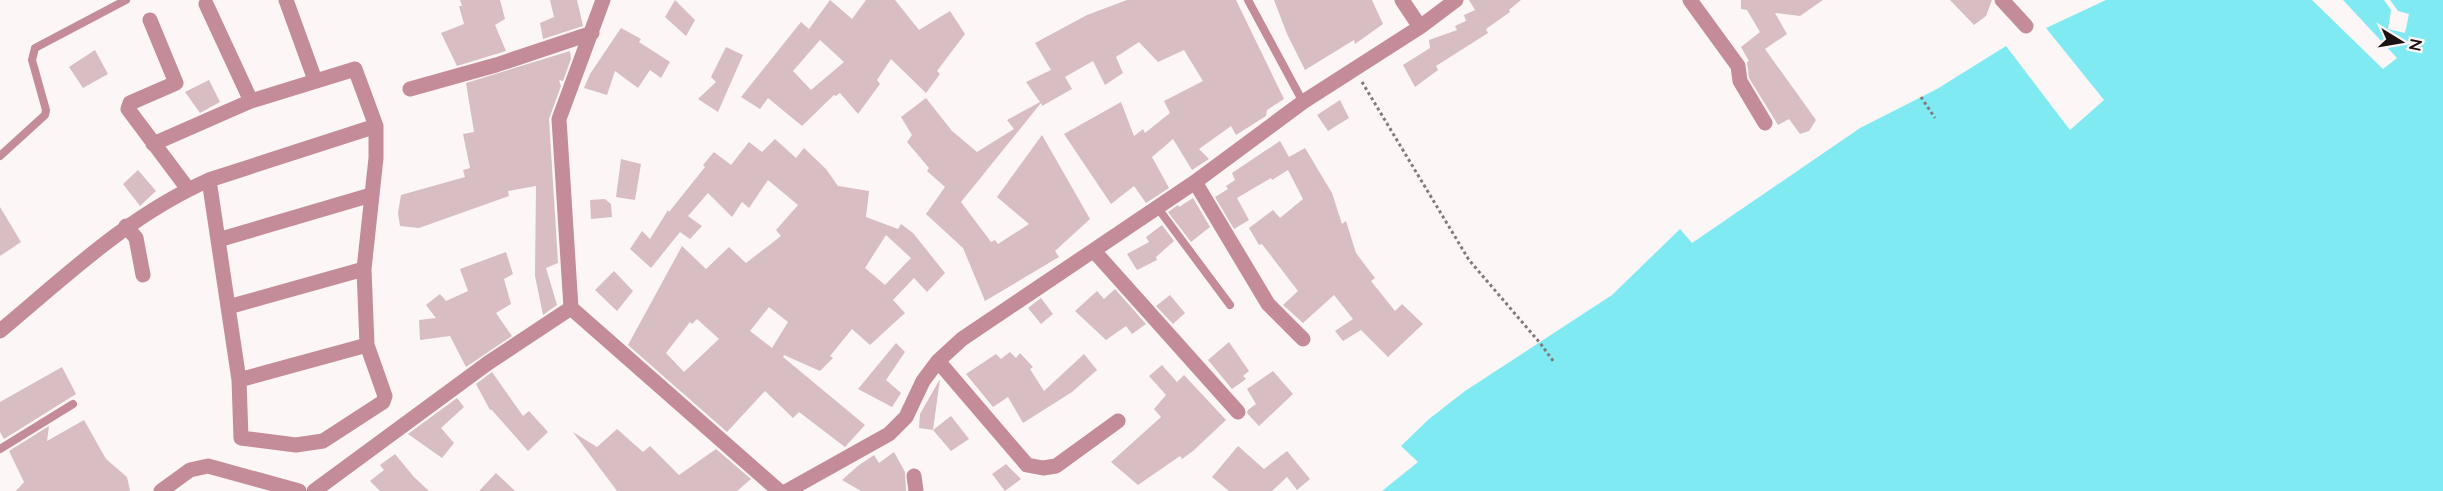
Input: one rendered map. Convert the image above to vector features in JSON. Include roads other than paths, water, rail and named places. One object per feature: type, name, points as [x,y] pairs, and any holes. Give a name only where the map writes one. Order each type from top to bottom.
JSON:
[{"type":"street","points":[[286,0],[315,80]]},
{"type":"street","points":[[603,0],[559,119],[571,308],[788,490],[889,434],[906,417],[923,381],[938,362],[962,339],[1195,182],[1303,102],[1420,27],[1456,0]]},
{"type":"street","points":[[1402,0],[1420,27]]},
{"type":"street","points":[[1690,0],[1738,66],[1740,81],[1766,123]]},
{"type":"street","points":[[2002,0],[2026,26]]},
{"type":"street","points":[[206,4],[251,101]]},
{"type":"street","points":[[150,20],[176,83],[130,103],[128,109],[189,189]]},
{"type":"street","points":[[410,89],[496,65],[592,33]]},
{"type":"street","points":[[153,144],[251,101],[355,69],[376,126],[376,158],[364,269],[367,345],[384,399],[323,441],[296,445],[241,438],[239,380],[208,180]]},
{"type":"street","points":[[0,331],[126,226],[189,189],[208,180],[376,126]]},
{"type":"street","points":[[1195,182],[1268,304],[1303,339]]},
{"type":"street","points":[[218,240],[372,195]]},
{"type":"street","points":[[126,226],[136,238],[143,275]]},
{"type":"street","points":[[1094,251],[1238,412]]},
{"type":"street","points":[[228,307],[364,269]]},
{"type":"street","points":[[314,491],[488,363],[571,308]]},
{"type":"street","points":[[239,380],[367,345]]},
{"type":"street","points":[[938,362],[1027,465],[1043,468],[1056,466],[1118,421]]},
{"type":"street","points":[[161,491],[190,470],[208,466],[299,491]]},
{"type":"lane","points":[[0,156],[45,115],[46,110],[32,60],[34,48],[126,0]]},
{"type":"lane","points":[[1248,0],[1303,102]]},
{"type":"lane","points":[[1157,207],[1230,305]]},
{"type":"lane","points":[[0,449],[73,404]]},
{"type":"water","points":[[2106,0],[2312,0],[2383,69],[2397,58],[2343,0],[2384,0],[2391,10],[2388,29],[2405,33],[2409,14],[2398,11],[2390,0],[2443,0],[2443,491],[1382,491],[1418,462],[1401,446],[1429,419],[1465,391],[1612,295],[1680,229],[1692,243],[1860,128],[1937,89],[2006,46],[2070,130],[2104,100],[2046,28]]}]
